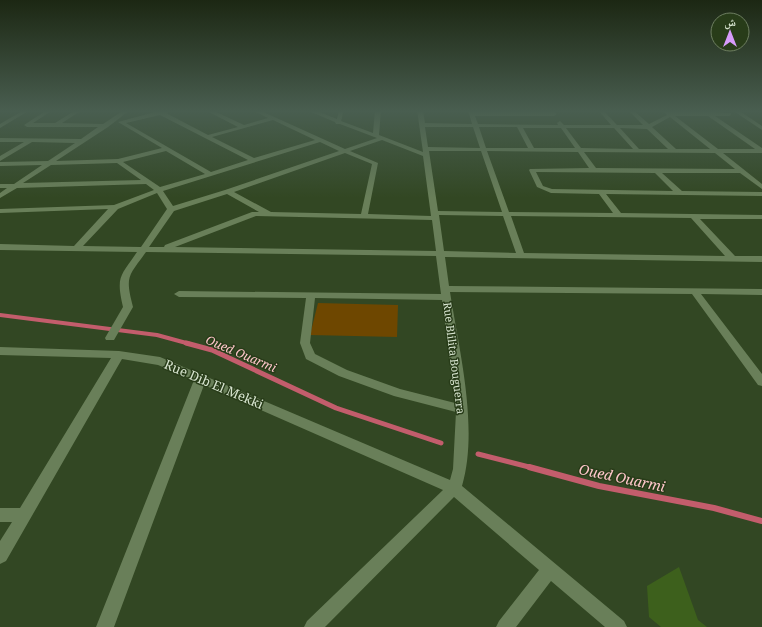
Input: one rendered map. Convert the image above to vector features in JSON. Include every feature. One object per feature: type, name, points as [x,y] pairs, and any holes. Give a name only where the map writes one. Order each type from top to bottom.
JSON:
[{"type":"street","points":[[150,139],[210,174]]},
{"type":"street","points":[[212,139],[254,161]]},
{"type":"street","points":[[110,338],[128,307],[124,290],[124,277],[172,209],[228,192],[379,139]]},
{"type":"street","points":[[387,139],[426,152],[484,149],[718,152],[762,151]]},
{"type":"street","name":"Rue Blilita Bouguerra","points":[[424,139],[462,409],[460,469],[454,488]]},
{"type":"street","points":[[480,139],[521,256]]},
{"type":"street","points":[[526,139],[532,150]]},
{"type":"street","points":[[572,139],[594,170]]},
{"type":"street","points":[[627,139],[638,150]]},
{"type":"street","points":[[661,139],[674,151]]},
{"type":"street","points":[[702,139],[762,187]]},
{"type":"street","points":[[745,139],[762,151]]},
{"type":"street","points":[[0,140],[83,141]]},
{"type":"street","points":[[0,159],[31,140]]},
{"type":"street","points":[[0,211],[115,207],[159,190],[320,140],[344,152],[375,163],[364,216]]},
{"type":"street","points":[[0,196],[83,141]]},
{"type":"street","points":[[0,164],[118,161],[166,149]]},
{"type":"street","points":[[118,161],[159,190],[172,209]]},
{"type":"street","points":[[743,171],[532,170],[540,186],[551,191],[762,194]]},
{"type":"street","points":[[657,171],[680,193]]},
{"type":"street","points":[[0,186],[148,182]]},
{"type":"street","points":[[228,192],[267,213]]},
{"type":"street","points":[[602,192],[619,215]]},
{"type":"street","points":[[76,248],[115,207]]},
{"type":"street","points":[[162,250],[255,214],[267,213],[364,216],[506,213],[762,217]]},
{"type":"street","points":[[693,216],[733,259]]},
{"type":"street","points":[[0,248],[319,251],[441,255],[762,259]]},
{"type":"street","points":[[694,292],[762,382]]},
{"type":"street","points":[[179,294],[311,295],[762,292]]},
{"type":"street","points":[[311,295],[305,343],[310,356],[343,373],[398,393],[462,409]]},
{"type":"street","points":[[0,361],[4,351]]},
{"type":"street","name":"Rue Dib El Mekki","points":[[4,351],[119,355],[160,361],[454,488]]},
{"type":"street","points":[[0,556],[119,355]]},
{"type":"street","points":[[105,627],[200,378]]},
{"type":"street","points":[[313,627],[454,488],[618,627]]},
{"type":"street","points":[[0,515],[24,515]]},
{"type":"street","points":[[505,627],[550,570]]},
{"type":"shaded area","points":[[318,303],[398,305],[397,337],[310,335]]},
{"type":"building","points":[[679,567],[698,620],[707,627],[661,627],[649,617],[647,586]]},
{"type":"waterway","name":"Oued Ouarmi","points":[[0,315],[157,335],[190,344]]},
{"type":"waterway","name":"Oued Ouarmi","points":[[186,343],[212,350],[336,408],[441,443]]},
{"type":"waterway","name":"Oued Ouarmi","points":[[478,454],[533,468]]},
{"type":"waterway","name":"Oued Ouarmi","points":[[529,467],[599,486],[714,508],[762,521]]}]
